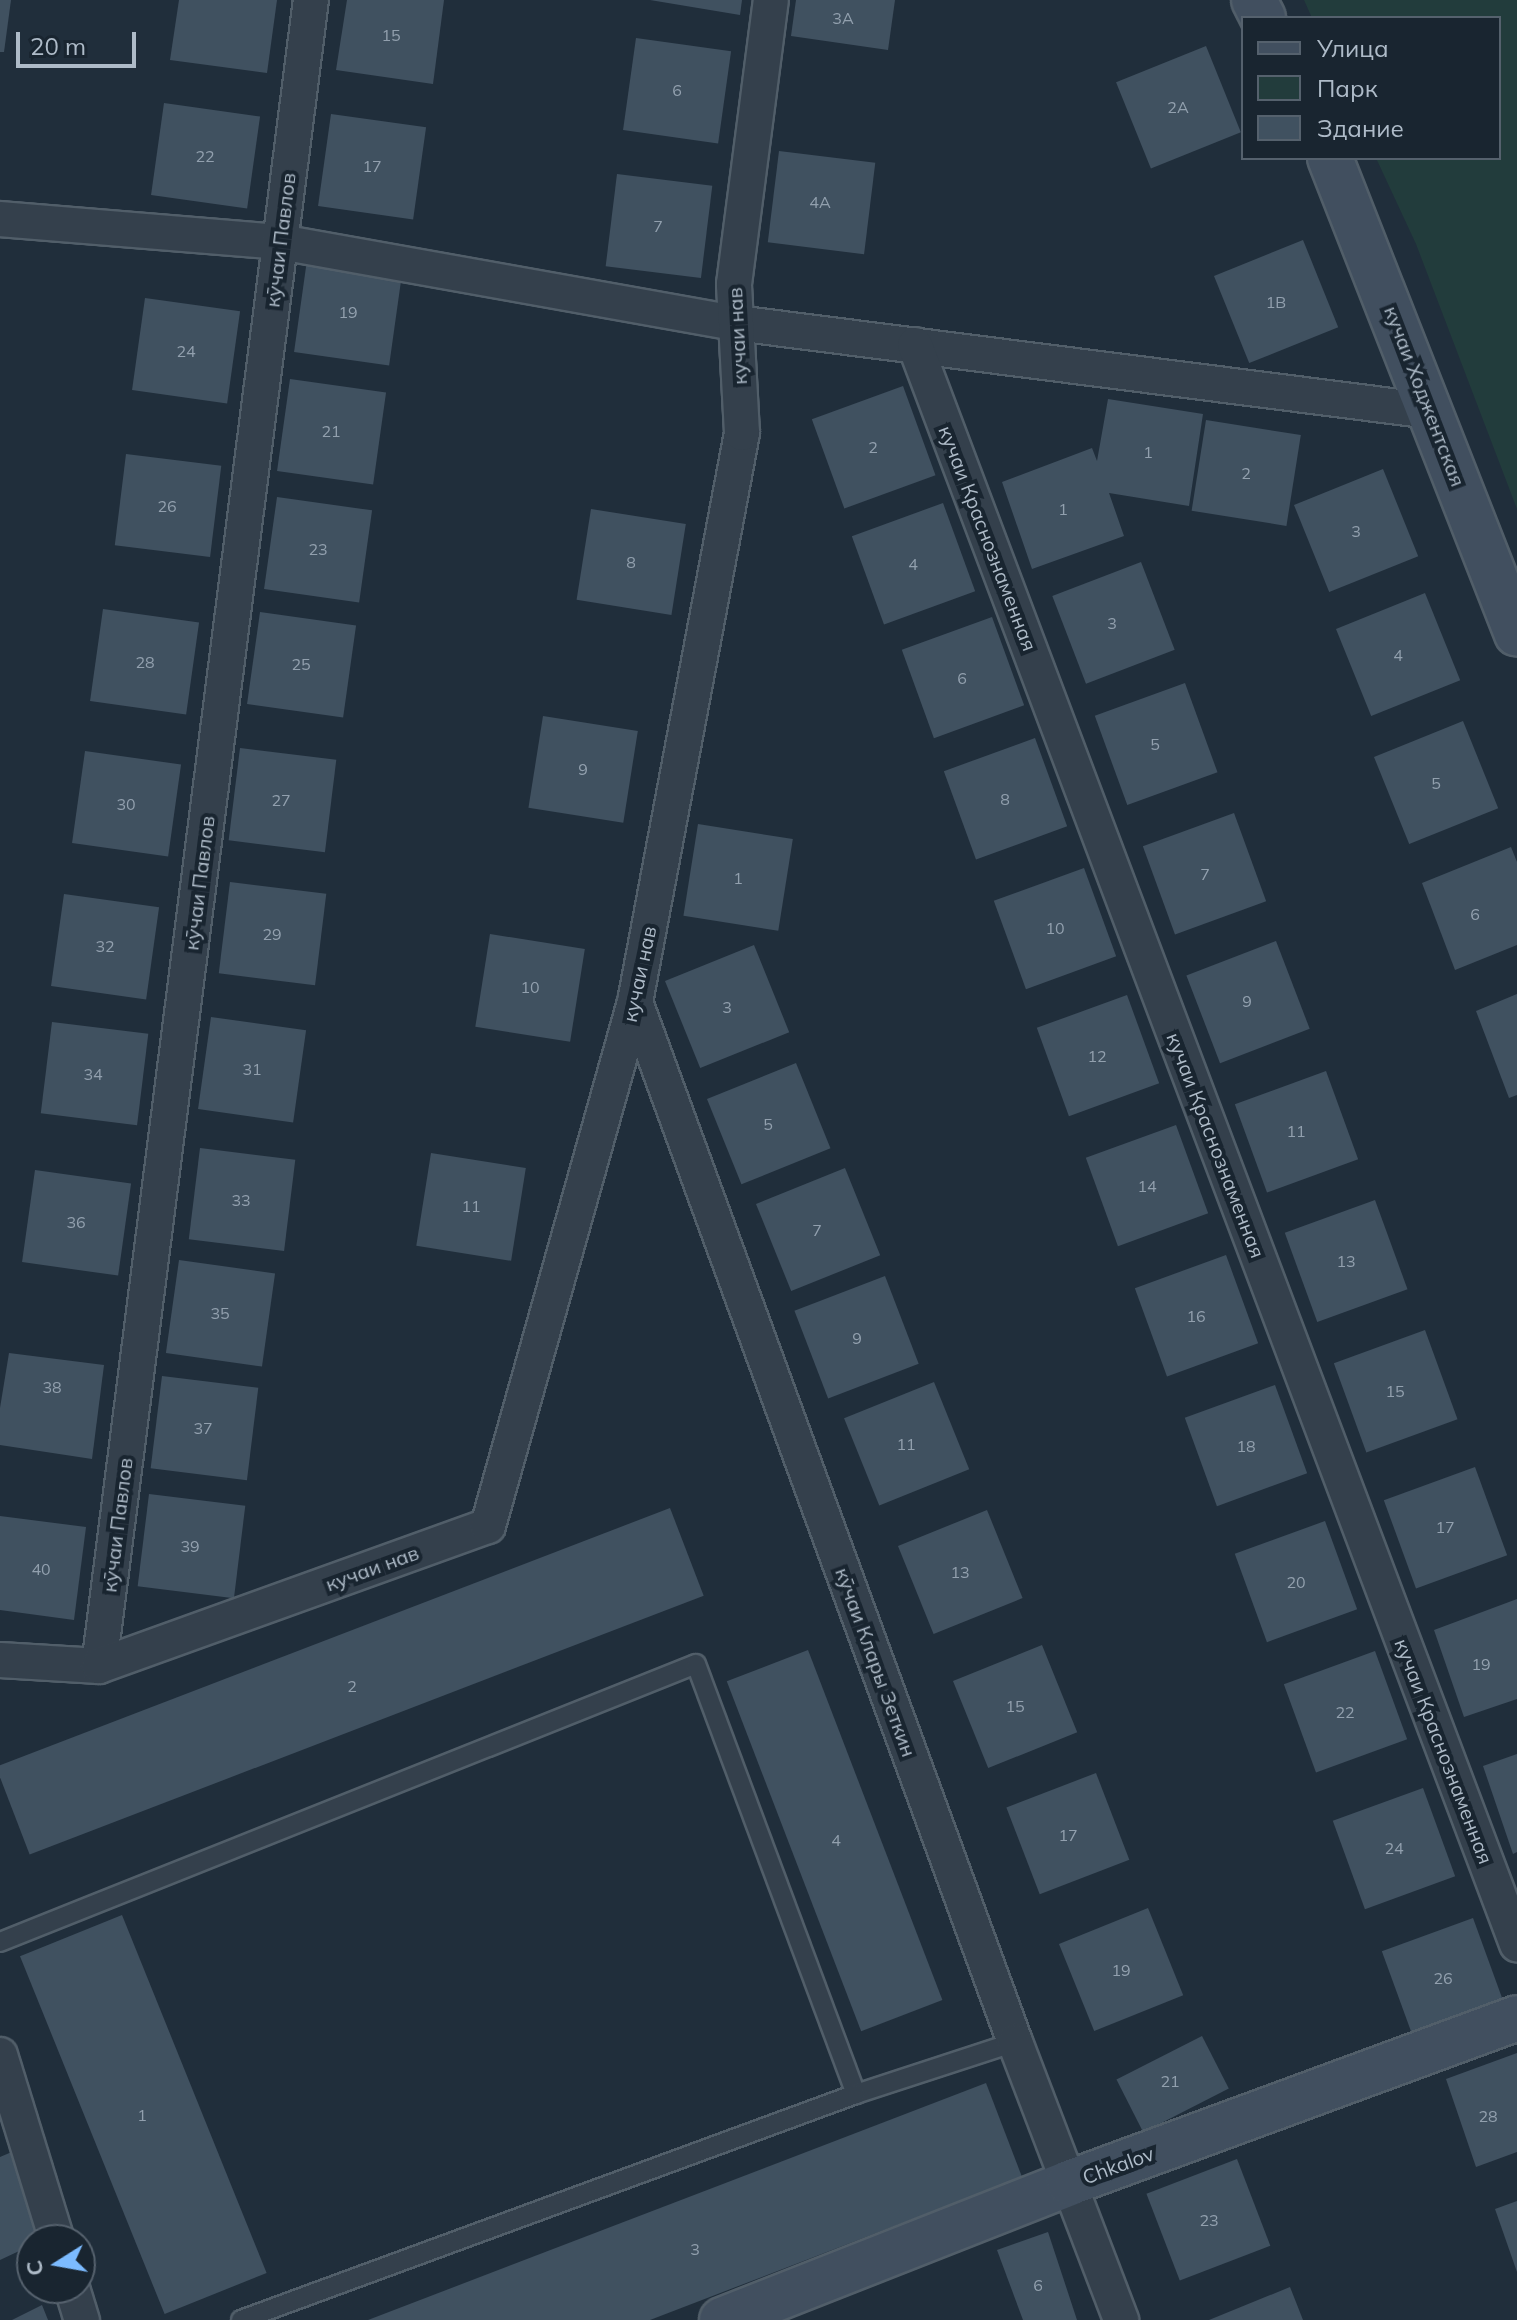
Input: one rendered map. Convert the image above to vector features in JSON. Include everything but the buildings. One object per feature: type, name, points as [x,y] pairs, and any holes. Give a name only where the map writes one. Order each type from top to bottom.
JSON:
[{"type":"street","name":"кӯчаи Павлов","points":[[99,1666],[311,0]]},
{"type":"street","name":"кучаи нав","points":[[99,1666],[488,1526],[635,1002],[742,433],[734,284],[771,0]]},
{"type":"street","name":"кучаи Ходжентская","points":[[1331,160],[1517,634]]},
{"type":"street","points":[[0,219],[280,242],[736,323],[1431,411]]},
{"type":"street","name":"кучаи Краснознаменная","points":[[915,345],[1517,1944]]},
{"type":"street","name":"кӯчаи Клары Зеткин","points":[[635,1002],[1015,2042],[1121,2320]]},
{"type":"street","points":[[0,1660],[99,1666]]},
{"type":"street","name":"Chkalov","points":[[722,2320],[1069,2183],[1517,2018]]},
{"type":"street","points":[[0,2055],[52,2224]]},
{"type":"lane","points":[[0,1942],[696,1664],[856,2094]]},
{"type":"lane","points":[[241,2320],[856,2094],[1015,2042]]},
{"type":"green space","points":[[1304,0],[1517,0],[1517,509],[1416,244],[1377,160],[1501,160],[1501,16],[1311,16]]}]
